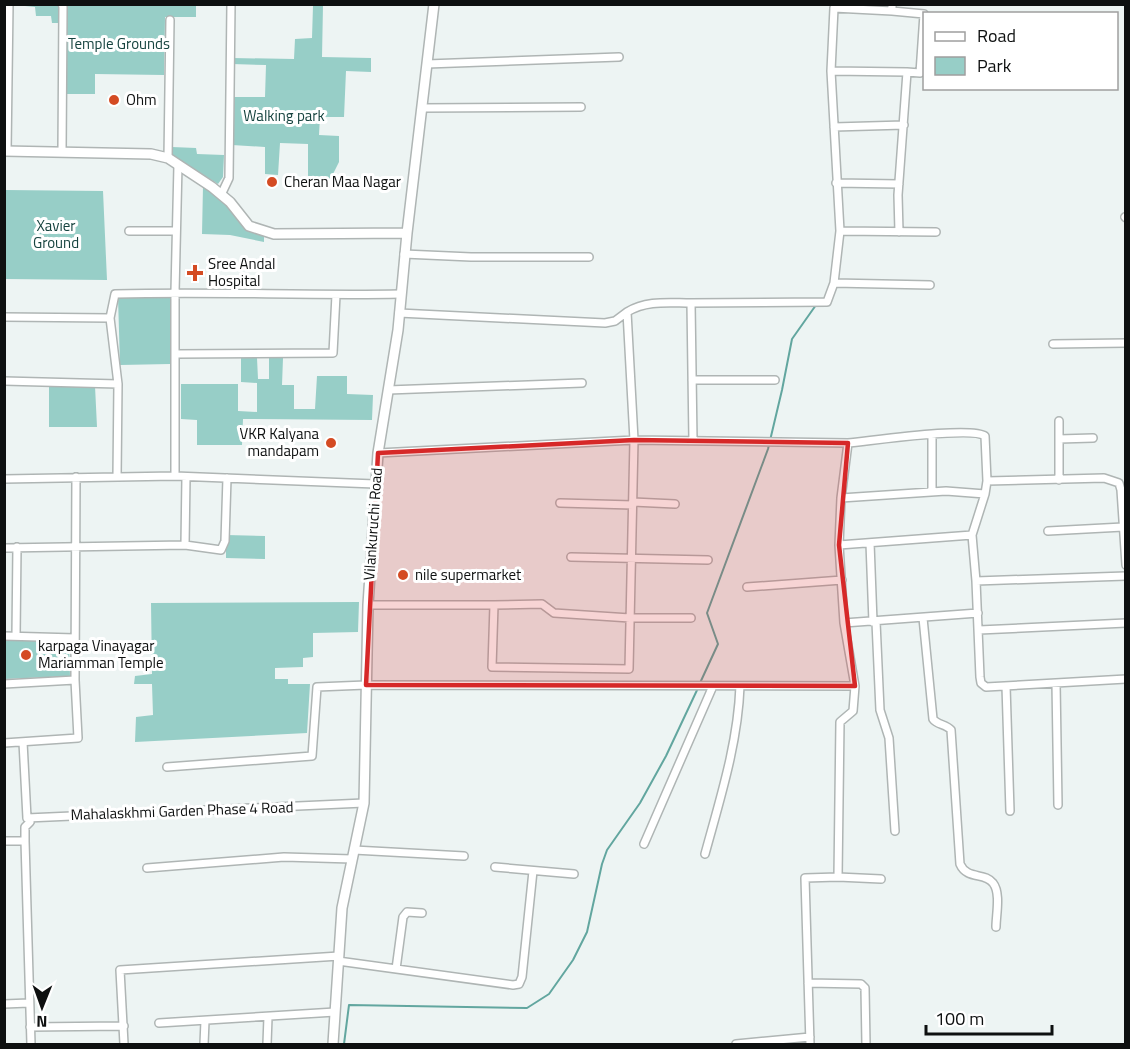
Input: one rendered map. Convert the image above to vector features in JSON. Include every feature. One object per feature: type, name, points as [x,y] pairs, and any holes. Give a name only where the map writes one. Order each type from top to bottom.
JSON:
[{"type":"main road","name":"Vilankuruchi Road","points":[[333,1044],[342,908],[364,803],[368,605],[378,453],[399,314],[406,233],[434,4]]},
{"type":"main road","points":[[6,151],[151,154],[168,158],[221,195],[249,225],[274,234],[406,233]]},
{"type":"street","points":[[6,151],[9,4]]},
{"type":"street","points":[[62,4],[62,151]]},
{"type":"street","points":[[221,195],[229,178],[231,4]]},
{"type":"street","points":[[399,314],[604,323],[615,321],[627,312],[647,304],[827,302],[834,283],[840,231],[831,71],[834,6],[892,8],[923,14]]},
{"type":"street","points":[[168,158],[170,20]]},
{"type":"street","points":[[831,71],[922,73],[923,44]]},
{"type":"street","points":[[427,64],[619,57]]},
{"type":"street","points":[[899,232],[899,184],[907,72]]},
{"type":"street","points":[[422,108],[581,107]]},
{"type":"street","points":[[834,127],[904,125]]},
{"type":"street","points":[[175,476],[178,165]]},
{"type":"street","points":[[836,183],[899,184]]},
{"type":"street","points":[[129,231],[176,231]]},
{"type":"street","points":[[840,231],[936,232]]},
{"type":"street","points":[[405,254],[471,257],[589,257]]},
{"type":"street","points":[[834,283],[930,285]]},
{"type":"street","points":[[117,477],[118,384],[110,318],[115,294],[175,292],[336,296],[400,294]]},
{"type":"street","points":[[176,354],[333,352],[336,296]]},
{"type":"street","points":[[691,303],[693,441]]},
{"type":"street","points":[[494,605],[492,667],[629,669],[634,440],[627,312]]},
{"type":"street","points":[[4,316],[110,318]]},
{"type":"street","points":[[1053,344],[1125,343]]},
{"type":"street","points":[[692,380],[775,380]]},
{"type":"street","points":[[4,381],[118,384]]},
{"type":"street","points":[[388,390],[582,383]]},
{"type":"street","points":[[1059,421],[1059,480]]},
{"type":"street","points":[[378,453],[634,440],[848,443],[980,432],[985,436],[987,481],[972,535],[981,683],[986,687],[1125,679]]},
{"type":"street","points":[[932,435],[932,492]]},
{"type":"street","points":[[1059,439],[1093,438]]},
{"type":"street","points":[[838,877],[840,722],[853,711],[855,686],[844,623],[839,545],[840,498],[848,443]]},
{"type":"street","points":[[4,479],[175,476],[375,484]]},
{"type":"street","points":[[4,743],[78,738],[75,680],[76,477]]},
{"type":"street","points":[[185,545],[186,477]]},
{"type":"street","points":[[4,548],[185,545],[221,550],[225,541],[227,478]]},
{"type":"street","points":[[987,481],[1104,478],[1119,483],[1125,565]]},
{"type":"street","points":[[840,498],[932,492],[985,494]]},
{"type":"street","points":[[560,503],[675,504]]},
{"type":"street","points":[[1048,531],[1123,527]]},
{"type":"street","points":[[839,545],[972,535]]},
{"type":"street","points":[[870,543],[880,710],[889,738],[895,831]]},
{"type":"street","points":[[16,636],[17,547]]},
{"type":"street","points":[[571,557],[708,560]]},
{"type":"street","points":[[976,581],[1125,576]]},
{"type":"street","points":[[747,588],[842,580]]},
{"type":"street","points":[[368,605],[542,604],[555,614],[691,618]]},
{"type":"street","points":[[844,623],[978,613]]},
{"type":"street","points":[[923,618],[933,719],[934,722],[947,725],[951,730],[960,864],[965,872],[988,879],[993,883],[996,892],[996,927]]},
{"type":"street","points":[[979,630],[1125,622]]},
{"type":"street","points":[[4,636],[75,638]]},
{"type":"street","points":[[4,684],[75,680]]},
{"type":"street","points":[[1056,683],[1058,805]]},
{"type":"street","points":[[644,844],[713,686]]},
{"type":"street","points":[[705,854],[735,736],[740,686]]},
{"type":"street","points":[[167,767],[312,756],[317,687],[855,686]]},
{"type":"street","points":[[1005,686],[1010,811]]},
{"type":"street","points":[[23,742],[27,818],[30,822],[25,827],[25,841],[31,1044]]},
{"type":"street","name":"Mahalaskhmi Garden Phase 4 Road","points":[[27,818],[364,803]]},
{"type":"street","points":[[4,842],[25,841]]},
{"type":"street","points":[[147,868],[353,854],[464,856]]},
{"type":"street","points":[[495,867],[574,874]]},
{"type":"street","points":[[124,1044],[120,970],[339,958],[396,969],[519,984],[522,977],[533,871]]},
{"type":"street","points":[[736,1044],[810,1041],[806,878],[881,879]]},
{"type":"street","points":[[396,969],[404,915],[407,912],[422,913]]},
{"type":"street","points":[[808,983],[861,984],[865,988],[866,1044]]},
{"type":"street","points":[[4,1004],[29,1002]]},
{"type":"street","points":[[159,1023],[334,1012]]},
{"type":"street","points":[[267,1044],[268,1017]]},
{"type":"street","points":[[204,1044],[205,1021]]},
{"type":"street","points":[[30,1027],[124,1026]]},
{"type":"highlighted area","points":[[634,440],[848,443],[839,545],[855,686],[366,685],[378,453]]},
{"type":"green space","points":[[15,5],[60,5],[61,23],[52,23],[51,16],[36,16],[35,7]]},
{"type":"green space","name":"Temple Grounds","points":[[67,5],[196,5],[196,17],[165,17],[164,75],[95,74],[95,94],[67,94]]},
{"type":"green space","name":"Walking park","points":[[323,5],[322,57],[371,58],[371,72],[346,71],[344,117],[320,117],[319,135],[339,136],[339,162],[326,188],[308,187],[308,144],[280,143],[278,175],[265,174],[265,147],[232,145],[233,97],[265,97],[266,65],[232,64],[232,58],[294,59],[295,39],[312,38],[313,6]]},
{"type":"green space","points":[[172,147],[196,148],[197,154],[224,155],[223,177],[218,184],[173,156]]},
{"type":"green space","points":[[203,186],[264,235],[264,242],[230,235],[202,234]]},
{"type":"green space","name":"Xavier Ground","points":[[5,190],[103,191],[107,280],[5,279]]},
{"type":"green space","points":[[171,296],[170,364],[120,365],[118,297]]},
{"type":"green space","points":[[269,357],[283,358],[282,385],[294,385],[294,409],[315,409],[317,376],[347,376],[347,394],[373,395],[372,420],[243,419],[242,445],[197,445],[197,420],[181,419],[181,384],[238,384],[238,411],[257,412],[257,383],[241,382],[241,358],[257,358],[258,379],[269,379]]},
{"type":"green space","points":[[49,385],[95,386],[97,427],[49,427]]},
{"type":"green space","points":[[226,535],[265,536],[265,559],[226,558]]},
{"type":"green space","points":[[359,602],[358,632],[313,633],[313,657],[303,658],[303,667],[275,668],[275,679],[288,679],[288,684],[310,684],[307,733],[135,742],[136,717],[153,715],[152,684],[134,684],[135,676],[152,674],[151,603]]},
{"type":"green space","points":[[4,639],[69,641],[70,676],[5,679]]},
{"type":"waterway","points":[[700,683],[718,644],[707,613],[768,449],[792,339],[816,305]]},
{"type":"waterway","points":[[344,1044],[349,1005],[527,1008],[549,994],[573,960],[587,932],[607,850],[640,803],[666,756],[698,688]]},
{"type":"place","name":"Ohm","points":[[114,100]]},
{"type":"place","name":"Cheran Maa Nagar","points":[[272,182]]},
{"type":"place","name":"Sree Andal Hospital","points":[[195,273]]},
{"type":"place","name":"VKR Kalyana mandapam","points":[[331,443]]},
{"type":"place","name":"nile supermarket","points":[[403,575]]},
{"type":"place","name":"karpaga Vinayagar Mariamman Temple","points":[[26,655]]}]
